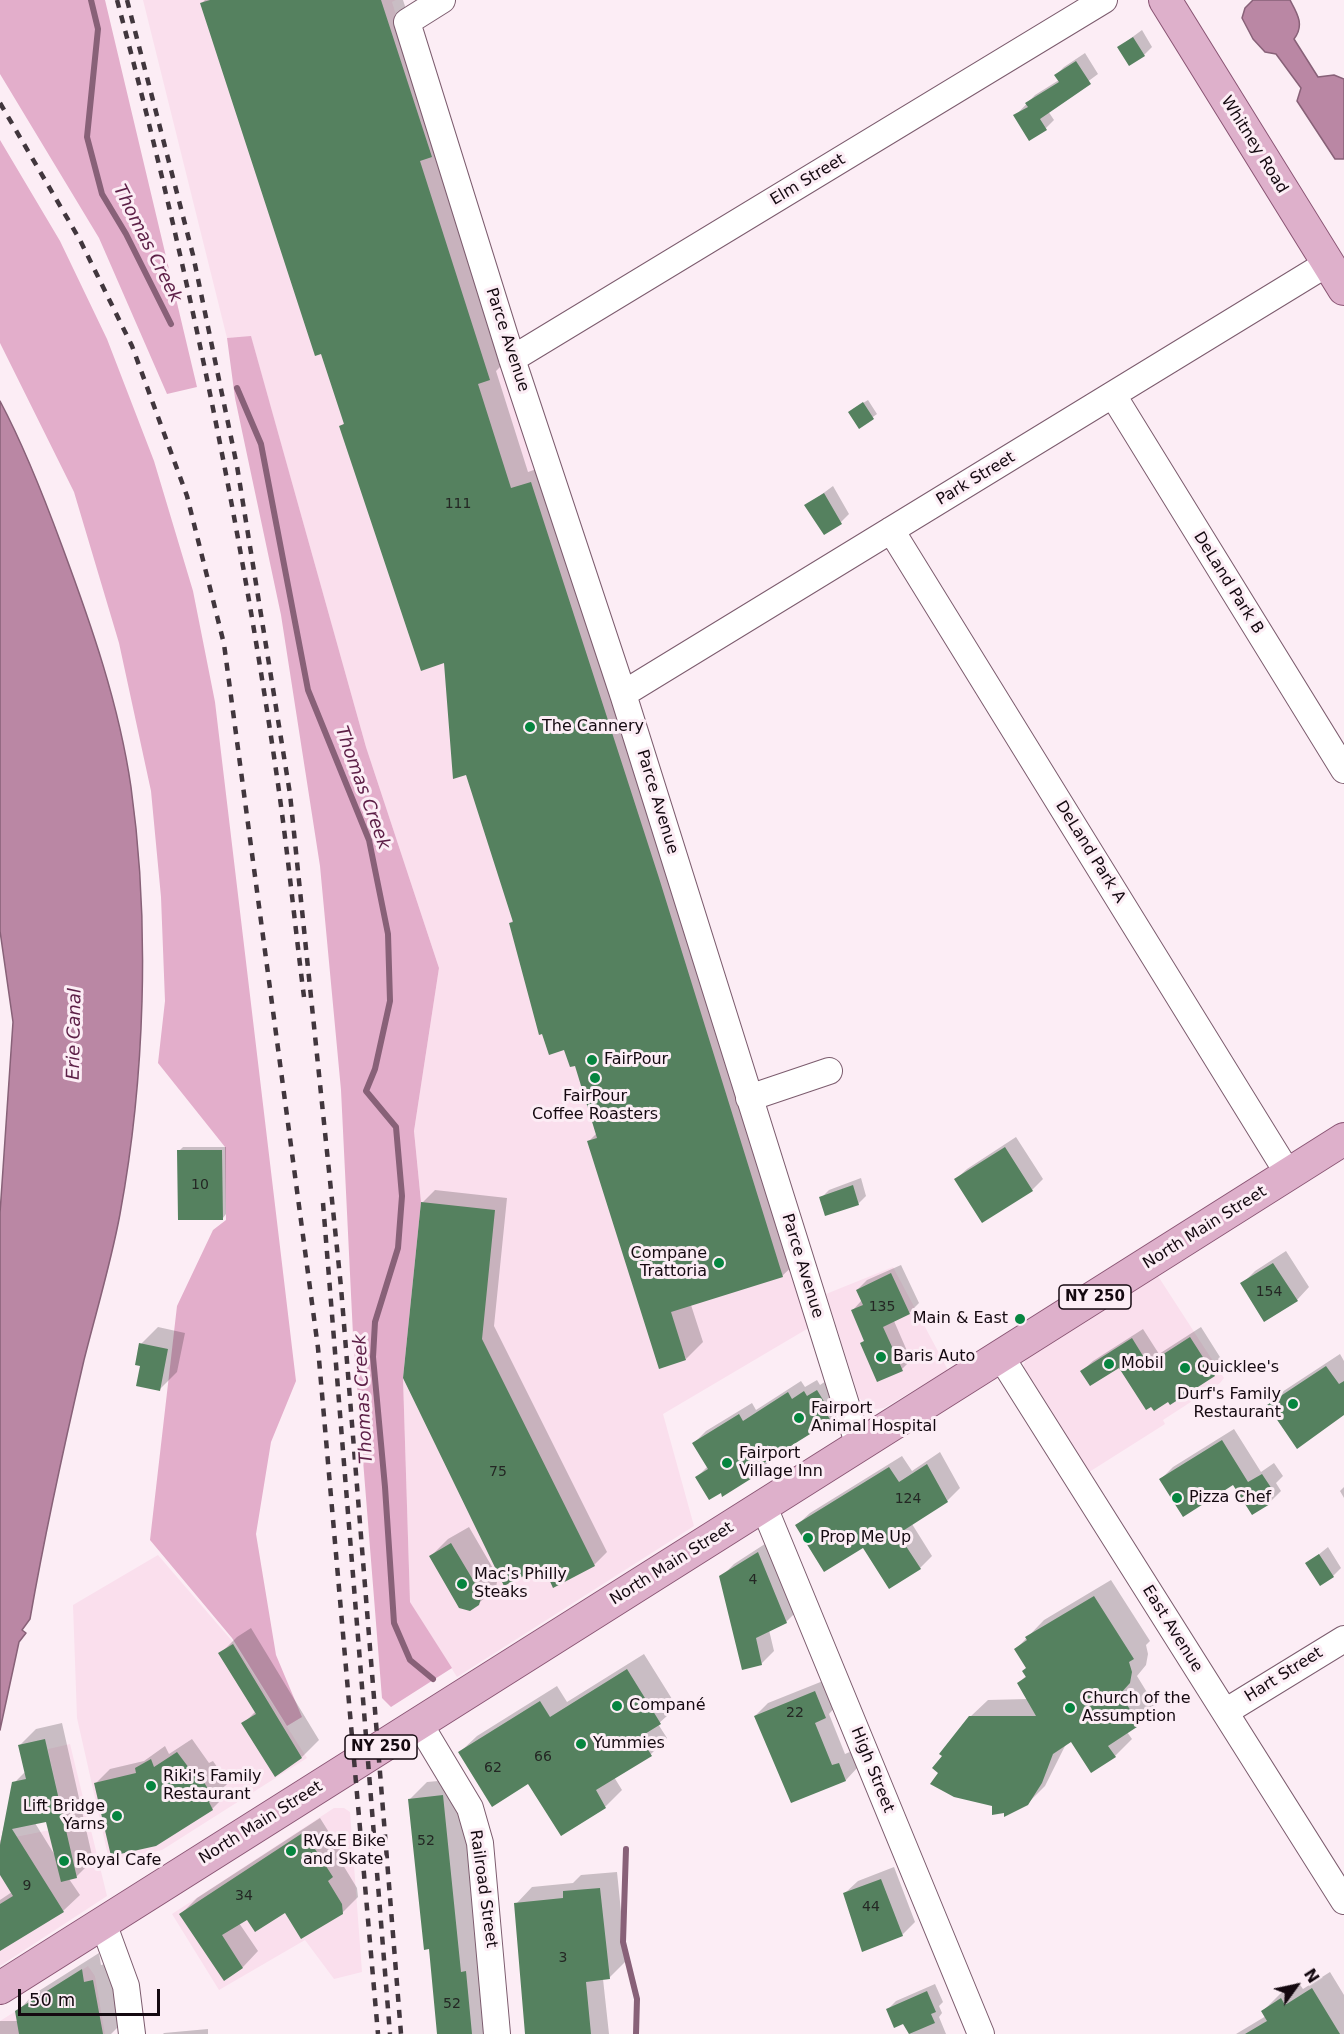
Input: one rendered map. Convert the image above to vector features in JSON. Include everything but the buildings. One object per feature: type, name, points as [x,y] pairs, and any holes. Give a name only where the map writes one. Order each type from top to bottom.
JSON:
[{"type":"main road","name":"Whitney Road","points":[[1165,0],[1344,289]]},
{"type":"main road","name":"North Main Street","points":[[0,1988],[1344,1139]]},
{"type":"street","name":"Parce Avenue","points":[[442,0],[407,22],[512,359],[623,694],[859,1446]]},
{"type":"street","name":"Elm Street","points":[[512,359],[1104,0]]},
{"type":"street","name":"Park Street","points":[[623,694],[1328,263]]},
{"type":"street","name":"DeLand Park B","points":[[1113,395],[1344,770]]},
{"type":"street","name":"DeLand Park A","points":[[891,530],[1289,1174]]},
{"type":"street","points":[[749,1098],[829,1071]]},
{"type":"street","name":"East Avenue","points":[[1001,1357],[1344,1901]]},
{"type":"street","name":"High Street","points":[[764,1507],[981,2034]]},
{"type":"street","name":"Hart Street","points":[[1225,1712],[1344,1638]]},
{"type":"street","name":"Railroad Street","points":[[419,1723],[470,1808],[480,1843],[498,2034]]},
{"type":"street","points":[[104,1923],[126,1986],[132,2034]]},
{"type":"shaded area","points":[[0,0],[105,0],[197,387],[167,394],[99,238],[0,74]]},
{"type":"shaded area","points":[[143,0],[396,0],[392,2],[812,1326],[663,1414],[694,1526],[457,1677],[410,1603],[403,1378],[421,1202],[414,1131],[439,968],[366,747],[251,337],[227,338]]},
{"type":"shaded area","points":[[0,140],[60,241],[107,339],[154,461],[193,591],[215,702],[296,1381],[271,1442],[256,1534],[276,1655],[302,1717],[287,1726],[232,1638],[150,1540],[177,1306],[213,1230],[226,1220],[225,1147],[158,1063],[165,1001],[161,897],[151,791],[119,643],[74,492],[0,343]]},
{"type":"shaded area","points":[[251,336],[366,747],[439,968],[414,1131],[421,1202],[403,1378],[410,1602],[452,1668],[391,1707],[382,1698],[353,1335],[341,1090],[320,866],[281,615],[235,398],[227,338]]},
{"type":"shaded area","points":[[893,1267],[948,1370],[884,1408],[876,1409],[859,1398],[826,1294]]},
{"type":"shaded area","points":[[1156,1273],[1224,1378],[1220,1383],[1163,1420],[1165,1424],[1086,1474],[1023,1369],[1025,1361],[1030,1353]]},
{"type":"shaded area","points":[[158,1555],[233,1642],[307,1758],[162,1850],[109,1860],[77,1718],[73,1605]]},
{"type":"shaded area","points":[[70,1744],[107,1896],[0,1966],[0,1840],[65,1827],[48,1749]]},
{"type":"shaded area","points":[[334,1808],[344,1808],[350,1812],[362,1972],[334,1979],[305,1940],[219,1990],[172,1914]]},
{"type":"shaded area","points":[[88,1966],[95,1976],[105,2034],[0,2034],[0,2021]]},
{"type":"water","points":[[1253,0],[1290,0],[1299,24],[1294,39],[1318,77],[1334,75],[1344,79],[1344,159],[1335,159],[1297,101],[1301,88],[1276,54],[1265,52],[1253,39],[1242,18],[1245,8]]},
{"type":"water","name":"Erie Canal","points":[[0,401],[26,455],[48,509],[83,605],[112,695],[126,756],[137,839],[141,892],[142,1001],[135,1109],[120,1214],[69,1425],[30,1619],[22,1630],[26,1633],[19,1642],[0,1730],[0,1213],[13,1022],[0,931]]},
{"type":"waterway","name":"Thomas Creek","points":[[91,0],[98,29],[87,137],[102,194],[126,234],[171,324]]},
{"type":"waterway","name":"Thomas Creek","points":[[237,388],[261,444],[308,690],[369,840],[388,934],[390,1001],[375,1069],[366,1091],[396,1127],[402,1196],[398,1248],[375,1322],[373,1357],[394,1623],[410,1660],[433,1679]]},
{"type":"waterway","name":"Thomas Creek","points":[[626,1849],[623,1942],[637,1999],[636,2034]]},
{"type":"railway","points":[[117,0],[166,194],[229,488],[278,784],[304,997]]},
{"type":"railway","points":[[127,0],[193,255],[237,466],[290,794],[341,1287],[401,2034]]},
{"type":"railway","points":[[0,103],[80,240],[132,346],[187,496],[224,644],[318,1348],[378,2034]]},
{"type":"railway","points":[[323,1203],[390,2034]]},
{"type":"place","name":"The Cannery","points":[[530,727]]},
{"type":"place","name":"FairPour","points":[[592,1060]]},
{"type":"place","name":"FairPour Coffee Roasters","points":[[595,1078]]},
{"type":"place","name":"Compane Trattoria","points":[[719,1263]]},
{"type":"place","name":"Main & East","points":[[1020,1319]]},
{"type":"place","name":"Baris Auto","points":[[881,1357]]},
{"type":"place","name":"Mobil","points":[[1109,1364]]},
{"type":"place","name":"Quicklee's","points":[[1185,1368]]},
{"type":"place","name":"Durf's Family Restaurant","points":[[1293,1404]]},
{"type":"place","name":"Fairport Animal Hospital","points":[[799,1418]]},
{"type":"place","name":"Fairport Village Inn","points":[[727,1463]]},
{"type":"place","name":"Pizza Chef","points":[[1177,1498]]},
{"type":"place","name":"Prop Me Up","points":[[808,1538]]},
{"type":"place","name":"Mac's Philly Steaks","points":[[462,1584]]},
{"type":"place","name":"Compané","points":[[617,1706]]},
{"type":"place","name":"Church of the Assumption","points":[[1070,1708]]},
{"type":"place","name":"Yummies","points":[[581,1744]]},
{"type":"place","name":"Riki's Family Restaurant","points":[[151,1786]]},
{"type":"place","name":"Lift Bridge Yarns","points":[[117,1816]]},
{"type":"place","name":"RV&E Bike and Skate","points":[[291,1851]]},
{"type":"place","name":"Royal Cafe","points":[[64,1861]]}]
